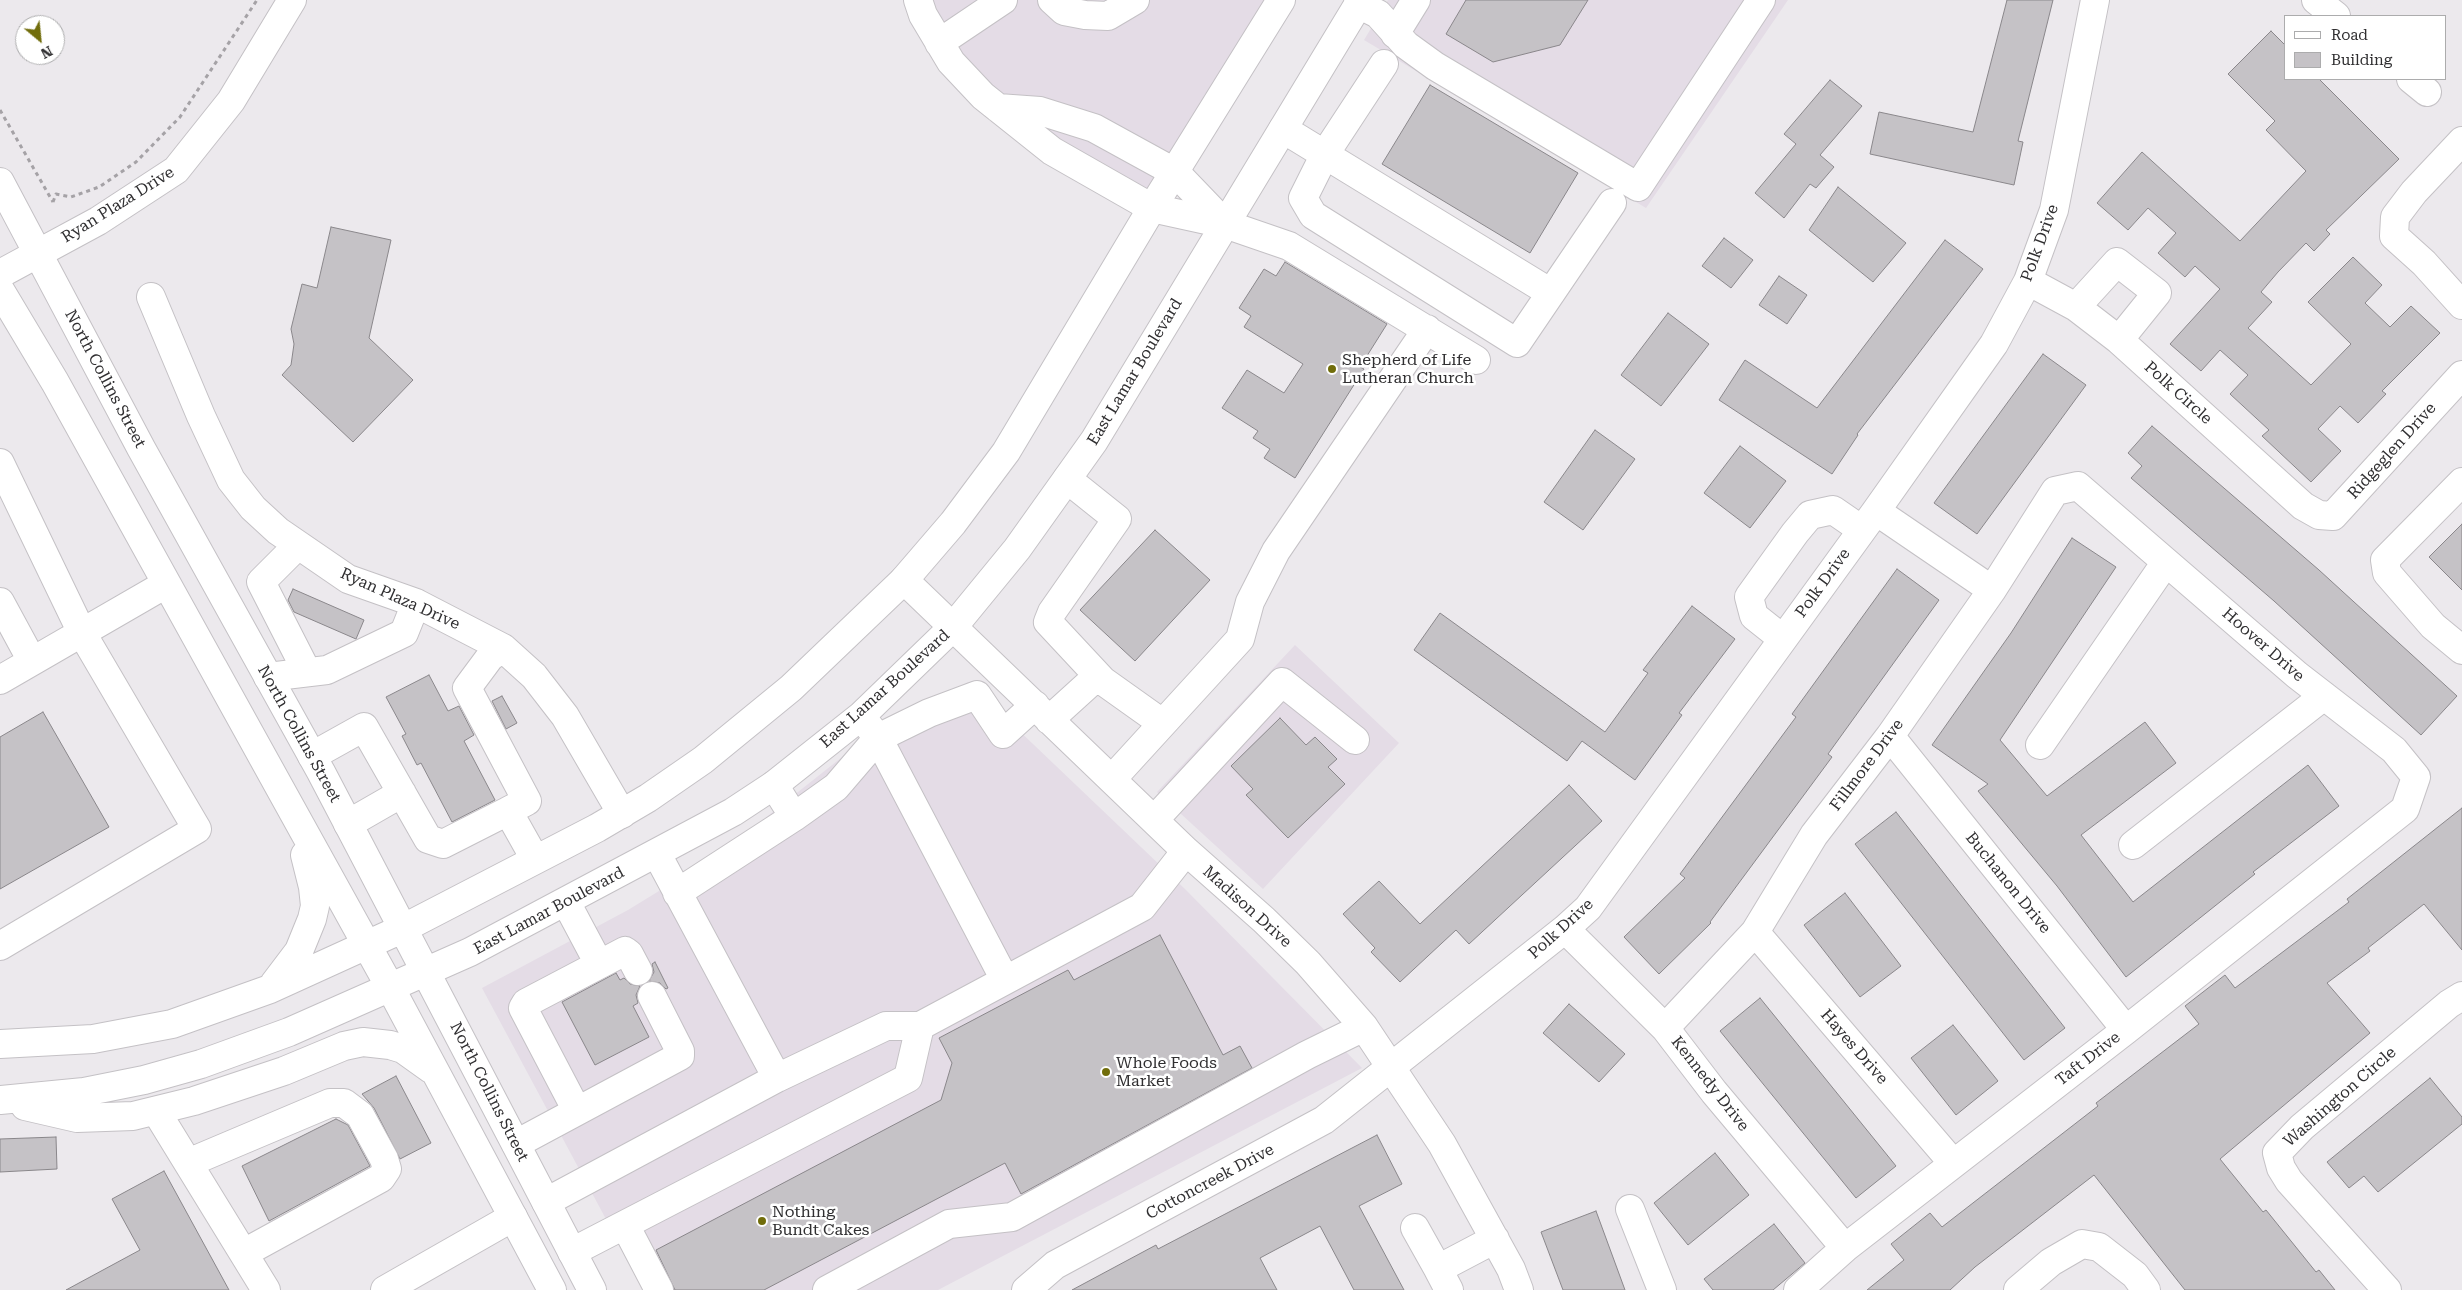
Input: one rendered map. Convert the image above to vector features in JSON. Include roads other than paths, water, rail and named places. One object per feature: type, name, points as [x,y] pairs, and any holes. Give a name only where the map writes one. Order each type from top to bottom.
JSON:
[{"type":"main road","name":"Ryan Plaza Drive","points":[[0,274],[98,221],[176,170],[231,101],[292,0]]},
{"type":"main road","points":[[918,0],[923,15],[951,62],[983,96],[1052,150],[1152,208],[1224,224],[1295,250],[1476,360]]},
{"type":"main road","points":[[939,43],[1003,0]]},
{"type":"main road","points":[[1052,0],[1064,11],[1085,16],[1108,16],[1135,0]]},
{"type":"main road","points":[[0,1044],[93,1039],[172,1024],[270,989],[365,944],[404,928],[622,814],[703,760],[784,694],[904,580],[953,523],[1006,452],[1152,208],[1176,173],[1281,0]]},
{"type":"main road","points":[[1395,34],[1416,0]]},
{"type":"main road","name":"Polk Drive","points":[[1391,1068],[1565,929],[1588,908],[1869,521],[1994,344],[2028,282],[2054,210],[2095,0]]},
{"type":"main road","points":[[2316,0],[2335,15]]},
{"type":"main road","points":[[1359,2],[1378,14],[1406,46],[1435,66],[1638,187],[1757,1]]},
{"type":"main road","name":"East Lamar Boulevard","points":[[2,1101],[84,1092],[144,1080],[201,1064],[246,1049],[470,952],[733,812],[774,785],[861,716],[953,627],[1017,549],[1094,441],[1359,2]]},
{"type":"main road","points":[[1384,64],[1325,154],[1303,198],[1313,215],[1517,343],[1612,203]]},
{"type":"main road","points":[[998,108],[1040,111],[1094,128],[1176,173],[1224,224]]},
{"type":"main road","points":[[1283,128],[1551,292]]},
{"type":"main road","points":[[2462,141],[2414,192],[2395,217],[2394,236],[2424,263],[2462,306]]},
{"type":"main road","name":"North Collins Street","points":[[0,182],[142,448],[312,756],[404,928],[592,1290]]},
{"type":"main road","points":[[1295,250],[1313,215]]},
{"type":"main road","points":[[2076,307],[2117,262],[2157,293],[2119,340]]},
{"type":"main road","name":"Polk Circle","points":[[2028,282],[2076,307],[2119,340],[2303,506],[2319,515]]},
{"type":"main road","points":[[0,290],[55,382],[390,987],[552,1290]]},
{"type":"main road","name":"Ryan Plaza Drive","points":[[151,297],[201,416],[232,480],[253,508],[278,531],[348,579],[416,603],[503,648],[534,676],[565,716],[622,814]]},
{"type":"main road","points":[[1112,780],[1240,639],[1250,602],[1276,551],[1427,329]]},
{"type":"main road","name":"Ridgeglen Drive","points":[[2319,515],[2333,516],[2462,375]]},
{"type":"main road","points":[[0,463],[82,633],[197,829],[0,946]]},
{"type":"main road","points":[[1067,479],[1118,519],[1052,612],[1048,622],[1103,681],[1162,723]]},
{"type":"main road","points":[[2462,482],[2385,560],[2387,573],[2433,626],[2462,650]]},
{"type":"main road","name":"Hoover Drive","points":[[2055,491],[2078,486],[2324,696],[2394,750],[2416,777],[2404,808],[2379,828]]},
{"type":"main road","name":"Fillmore Drive","points":[[1665,1028],[1755,932],[1814,834],[1890,736],[1992,590],[2055,491]]},
{"type":"main road","points":[[1783,639],[1754,616],[1750,597],[1810,515],[1833,510],[1869,521],[1992,590]]},
{"type":"main road","points":[[298,545],[261,582],[307,672]]},
{"type":"main road","points":[[2040,745],[2166,562]]},
{"type":"main road","name":"Madison Drive","points":[[904,580],[1186,851],[1264,920],[1302,957],[1364,1027],[1442,1144],[1512,1269],[1519,1290]]},
{"type":"main road","points":[[0,680],[166,584]]},
{"type":"main road","points":[[0,602],[32,661]]},
{"type":"main road","points":[[268,677],[326,670],[404,633],[416,603]]},
{"type":"main road","points":[[312,756],[364,727],[428,839],[443,844],[527,801],[467,688],[490,657],[503,648]]},
{"type":"main road","points":[[677,893],[794,817],[836,787],[878,738],[929,713],[977,695],[1003,734],[1092,681],[1103,681]]},
{"type":"main road","points":[[1154,820],[1282,682],[1355,740]]},
{"type":"main road","points":[[2133,845],[2324,696]]},
{"type":"main road","points":[[861,716],[878,738],[1006,980]]},
{"type":"main road","name":"Buchanon Drive","points":[[1890,736],[2126,1030]]},
{"type":"main road","points":[[774,785],[794,817]]},
{"type":"main road","points":[[270,989],[299,951],[312,919],[315,906],[307,860],[279,788]]},
{"type":"main road","points":[[348,824],[402,793]]},
{"type":"main road","points":[[508,811],[535,859]]},
{"type":"main road","name":"Taft Drive","points":[[1798,1290],[1845,1248],[2126,1030],[2379,828]]},
{"type":"main road","points":[[546,1202],[777,1078],[886,1026],[920,1026],[1142,907],[1186,851]]},
{"type":"main road","points":[[657,854],[777,1078]]},
{"type":"main road","points":[[566,902],[599,964]]},
{"type":"main road","name":"Kennedy Drive","points":[[1565,929],[1665,1028],[1714,1092],[1845,1248]]},
{"type":"main road","name":"Hayes Drive","points":[[1755,932],[1953,1163]]},
{"type":"main road","points":[[577,1111],[523,1008],[526,1003],[625,951],[629,954],[638,971]]},
{"type":"main road","points":[[516,1144],[680,1056],[680,1051],[652,996]]},
{"type":"main road","name":"Washington Circle","points":[[2387,1290],[2289,1181],[2281,1168],[2277,1153],[2296,1132],[2458,1008]]},
{"type":"main road","points":[[572,1252],[908,1078],[920,1026]]},
{"type":"main road","points":[[827,1290],[949,1224],[1012,1217],[1307,1055],[1364,1027]]},
{"type":"main road","points":[[2,1101],[77,1118],[133,1116],[194,1101],[284,1071],[344,1046],[363,1042],[403,1050],[436,1073]]},
{"type":"main road","name":"Cottoncreek Drive","points":[[1026,1290],[1055,1265],[1324,1120],[1391,1068]]},
{"type":"main road","points":[[188,1164],[330,1103],[344,1103],[360,1115],[384,1159],[387,1169],[381,1178],[244,1254]]},
{"type":"main road","points":[[156,1111],[266,1290]]},
{"type":"main road","points":[[1630,1209],[1662,1290]]},
{"type":"main road","points":[[385,1290],[513,1217]]},
{"type":"main road","points":[[625,1224],[658,1290]]},
{"type":"main road","points":[[1415,1228],[1444,1279],[1496,1239]]},
{"type":"main road","points":[[2018,1290],[2051,1262],[2082,1244],[2099,1248],[2135,1275],[2146,1290]]},
{"type":"place","name":"Shepherd of Life Lutheran Church","points":[[1332,369]]},
{"type":"place","name":"Whole Foods Market","points":[[1106,1072]]},
{"type":"place","name":"Nothing Bundt Cakes","points":[[762,1221]]}]
